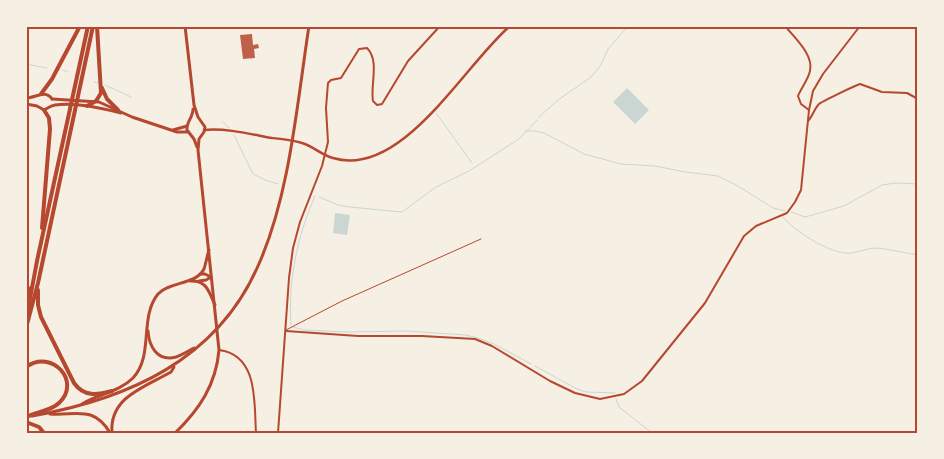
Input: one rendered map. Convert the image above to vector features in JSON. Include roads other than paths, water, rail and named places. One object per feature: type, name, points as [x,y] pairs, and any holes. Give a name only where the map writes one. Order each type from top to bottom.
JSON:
[{"type":"highway","points":[[40,95],[52,79],[80,26]]},
{"type":"highway","points":[[26,320],[88,26]]},
{"type":"highway","points":[[26,328],[38,282],[93,26]]},
{"type":"highway","points":[[87,106],[100,97],[102,88],[98,26]]},
{"type":"highway","points":[[102,88],[107,99],[118,110]]},
{"type":"highway","points":[[40,247],[50,129],[49,118],[44,110]]},
{"type":"highway","points":[[26,302],[33,281]]},
{"type":"highway","points":[[38,282],[38,305],[41,317],[74,383],[82,392],[92,395],[112,391]]},
{"type":"highway","points":[[26,367],[37,362],[53,363],[63,373],[67,387],[64,398],[58,405],[26,417]]},
{"type":"highway","points":[[26,422],[39,426],[44,433]]},
{"type":"main road","points":[[175,433],[202,404],[212,382],[219,350],[198,150],[204,125],[194,105],[185,26]]},
{"type":"main road","points":[[148,325],[150,345],[156,353],[169,358],[177,357],[206,340],[242,297],[256,271],[276,217],[309,26]]},
{"type":"main road","points":[[26,98],[49,94],[52,99],[51,106]]},
{"type":"main road","points":[[37,106],[36,101],[40,95]]},
{"type":"main road","points":[[52,99],[96,101],[105,103],[127,115]]},
{"type":"main road","points":[[26,104],[37,106],[44,110],[51,106],[87,106],[127,115],[172,130],[187,132],[192,137],[198,150]]},
{"type":"main road","points":[[172,130],[187,126],[191,120],[194,105]]},
{"type":"main road","points":[[191,120],[200,120]]},
{"type":"main road","points":[[187,126],[187,132]]},
{"type":"main road","points":[[192,137],[200,136]]},
{"type":"main road","points":[[78,407],[129,381],[138,371],[151,309],[160,292],[168,286],[187,281],[200,274],[204,268],[208,250]]},
{"type":"main road","points":[[200,274],[207,274],[211,277]]},
{"type":"main road","points":[[187,281],[206,280],[211,277]]},
{"type":"main road","points":[[198,281],[206,288],[215,305]]},
{"type":"main road","points":[[26,417],[78,407],[105,399],[139,385],[176,364],[200,344]]},
{"type":"main road","points":[[111,433],[114,415],[121,403],[139,389],[171,372],[176,364]]},
{"type":"main road","points":[[47,414],[90,414],[102,421],[111,433]]},
{"type":"street","points":[[278,433],[289,278],[293,248],[300,222],[322,166],[329,136],[326,108],[328,83],[329,81],[341,78],[359,50],[367,48],[371,52],[373,65],[373,101],[377,105],[382,104],[408,61],[440,26]]},
{"type":"street","points":[[204,125],[214,129],[301,143],[324,155],[343,160],[359,160],[371,157],[391,147],[413,132],[491,44],[510,26]]},
{"type":"street","points":[[785,26],[810,60],[810,72],[798,96],[801,104],[809,110]]},
{"type":"street","points":[[286,330],[358,336],[422,336],[475,339],[492,346],[550,381],[575,393],[600,399],[618,396],[631,390],[642,380],[704,303],[744,236],[756,226],[787,213],[795,202],[801,190],[809,110],[813,92],[820,78],[860,26]]},
{"type":"street","points":[[808,121],[822,102],[860,84],[882,92],[907,93],[918,99]]},
{"type":"street","points":[[204,130],[214,129]]},
{"type":"street","points":[[219,350],[234,355],[249,371],[256,433]]},
{"type":"lane","points":[[286,330],[342,301],[482,239]]},
{"type":"waterway","points":[[539,117],[558,100],[591,77],[601,65],[608,49],[628,26]]},
{"type":"waterway","points":[[26,64],[47,68]]},
{"type":"waterway","points":[[63,70],[68,72]]},
{"type":"waterway","points":[[94,82],[98,83]]},
{"type":"waterway","points":[[105,85],[131,97]]},
{"type":"waterway","points":[[436,113],[472,163]]},
{"type":"waterway","points":[[319,197],[338,205],[402,212],[436,187],[469,171],[520,138],[537,120]]},
{"type":"waterway","points":[[223,122],[229,128]]},
{"type":"waterway","points":[[525,131],[544,133],[584,154],[621,164],[655,166],[718,176],[773,208],[785,211]]},
{"type":"waterway","points":[[234,135],[253,174],[278,184]]},
{"type":"waterway","points":[[791,212],[805,217],[844,206],[882,185],[895,183],[918,184]]},
{"type":"waterway","points":[[291,325],[291,292],[295,259],[303,227],[315,196]]},
{"type":"waterway","points":[[783,217],[788,223],[812,240],[839,252],[850,253],[876,248],[918,255]]},
{"type":"waterway","points":[[293,327],[304,330],[347,332],[407,331],[465,335],[494,344],[531,364]]},
{"type":"waterway","points":[[535,366],[577,389],[586,392],[615,393]]},
{"type":"waterway","points":[[616,399],[619,407],[652,433]]}]
